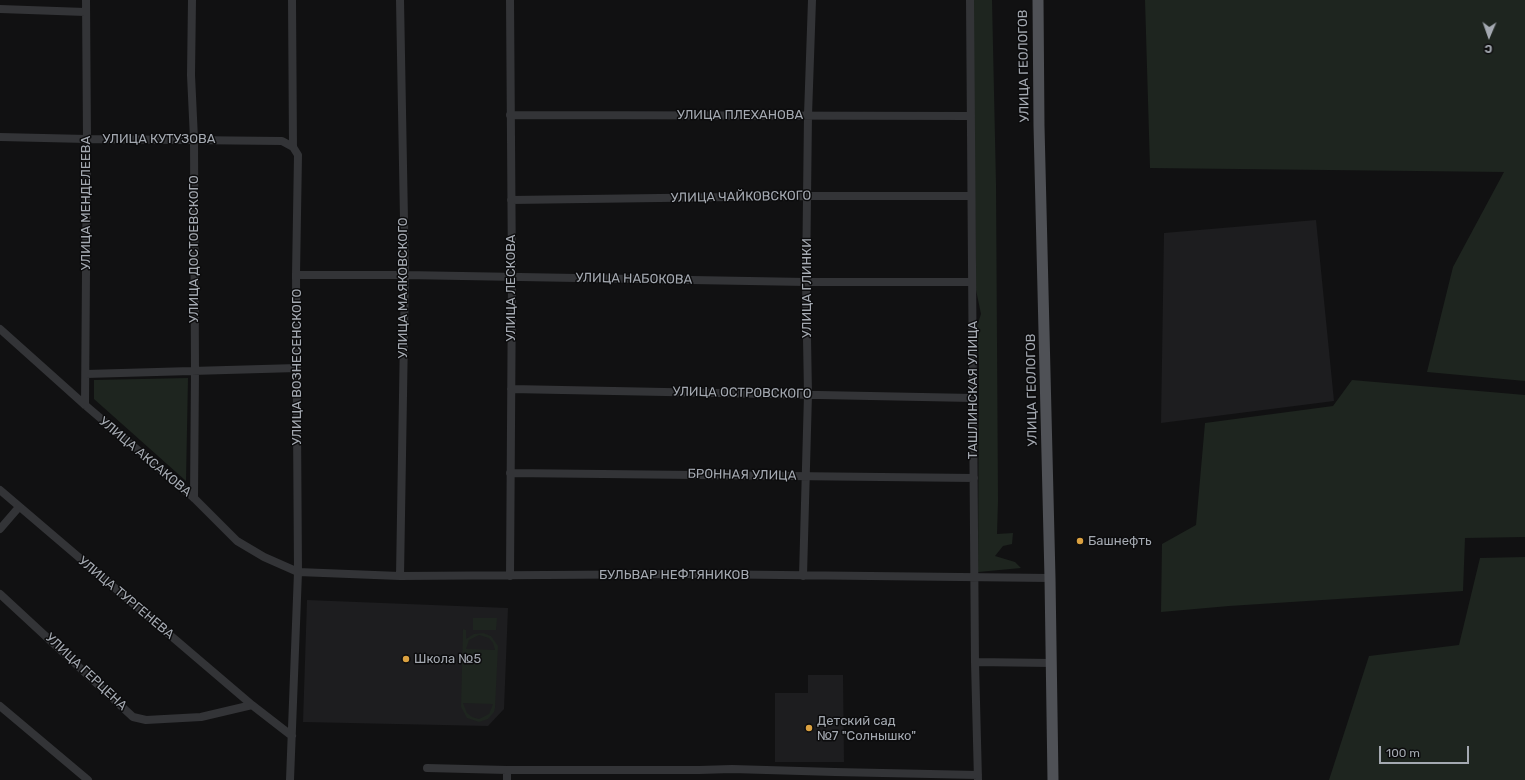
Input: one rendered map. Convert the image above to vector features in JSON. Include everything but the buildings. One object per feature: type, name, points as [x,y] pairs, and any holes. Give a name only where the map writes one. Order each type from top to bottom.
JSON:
[{"type":"main road","name":"УЛИЦА ГЕОЛОГОВ","points":[[1038,0],[1039,126],[1052,663],[1053,780]]},
{"type":"street","name":"УЛИЦА МЕНДЕЛЕЕВА","points":[[85,406],[87,139],[86,0]]},
{"type":"street","name":"УЛИЦА ДОСТОЕВСКОГО","points":[[192,0],[191,75],[194,139],[195,371],[194,498]]},
{"type":"street","name":"УЛИЦА ВОЗНЕСЕНСКОГО","points":[[290,780],[298,572],[296,275],[298,155],[293,147],[292,0]]},
{"type":"street","name":"УЛИЦА МАЯКОВСКОГО","points":[[400,0],[404,275],[400,576]]},
{"type":"street","name":"УЛИЦА ЛЕСКОВА","points":[[510,0],[512,277],[510,576]]},
{"type":"street","name":"УЛИЦА ГЛИНКИ","points":[[803,576],[807,476],[808,394],[806,282],[808,115],[812,0]]},
{"type":"street","name":"ТАШЛИНСКАЯ УЛИЦА","points":[[970,0],[975,662],[978,777]]},
{"type":"street","points":[[0,9],[86,12]]},
{"type":"street","name":"УЛИЦА ПЛЕХАНОВА","points":[[510,115],[971,116]]},
{"type":"street","name":"УЛИЦА КУТУЗОВА","points":[[0,137],[282,140],[293,147]]},
{"type":"street","name":"УЛИЦА ЧАЙКОВСКОГО","points":[[511,200],[808,196],[972,196]]},
{"type":"street","name":"УЛИЦА НАБОКОВА","points":[[296,275],[404,275],[806,282],[972,282]]},
{"type":"street","name":"УЛИЦА АКСАКОВА","points":[[0,329],[85,406],[194,498],[237,541],[264,557],[298,572]]},
{"type":"street","points":[[86,374],[297,368]]},
{"type":"street","name":"УЛИЦА ОСТРОВСКОГО","points":[[511,389],[973,398]]},
{"type":"street","name":"БРОННАЯ УЛИЦА","points":[[510,473],[974,478]]},
{"type":"street","name":"УЛИЦА ТУРГЕНЕВА","points":[[0,490],[252,705]]},
{"type":"street","points":[[0,529],[19,507]]},
{"type":"street","name":"БУЛЬВАР НЕФТЯНИКОВ","points":[[298,572],[400,576],[691,574],[1050,578]]},
{"type":"street","name":"УЛИЦА ГЕРЦЕНА","points":[[0,594],[133,716],[146,720],[201,717],[252,705]]},
{"type":"street","points":[[975,662],[1052,663]]},
{"type":"street","points":[[252,705],[292,736]]},
{"type":"street","points":[[0,706],[88,780]]},
{"type":"street","points":[[427,768],[507,770],[732,769],[978,777]]},
{"type":"street","points":[[507,770],[507,780]]},
{"type":"shaded area","points":[[974,0],[992,0],[996,184],[997,534],[1013,533],[1012,544],[1003,546],[995,556],[1015,562],[1021,568],[978,572],[979,363],[977,326],[981,314],[976,290]]},
{"type":"shaded area","points":[[1145,0],[1525,0],[1525,381],[1427,372],[1453,267],[1504,172],[1150,168]]},
{"type":"shaded area","points":[[1316,220],[1334,401],[1161,423],[1164,233]]},
{"type":"shaded area","points":[[188,378],[186,481],[94,399],[94,380]]},
{"type":"shaded area","points":[[1352,380],[1525,395],[1525,537],[1465,538],[1463,591],[1229,606],[1161,612],[1162,544],[1196,525],[1205,423],[1333,406]]},
{"type":"shaded area","points":[[1525,557],[1525,780],[1329,780],[1369,656],[1459,645],[1480,558]]},
{"type":"shaded area","name":"Школа №5","points":[[307,600],[508,608],[504,709],[488,726],[303,722]]},
{"type":"shaded area","points":[[473,618],[497,618],[496,630],[473,630]]},
{"type":"shaded area","points":[[463,629],[466,630],[466,639],[474,634],[483,633],[491,636],[498,646],[494,712],[488,719],[479,722],[467,718],[461,707]],"holes":[[[479,635],[489,638],[493,643],[495,650],[466,649],[469,640]],[[463,703],[492,704],[493,704],[489,714],[479,719],[472,717],[467,713]]]},
{"type":"shaded area","name":"Детский сад №7 \"Солнышко\"","points":[[808,675],[843,675],[844,762],[775,762],[775,693],[808,693]]},
{"type":"place","name":"Башнефть","points":[[1080,541]]},
{"type":"place","name":"Школа №5","points":[[406,659]]},
{"type":"place","name":"Детский сад №7 \"Солнышко\"","points":[[809,728]]}]
